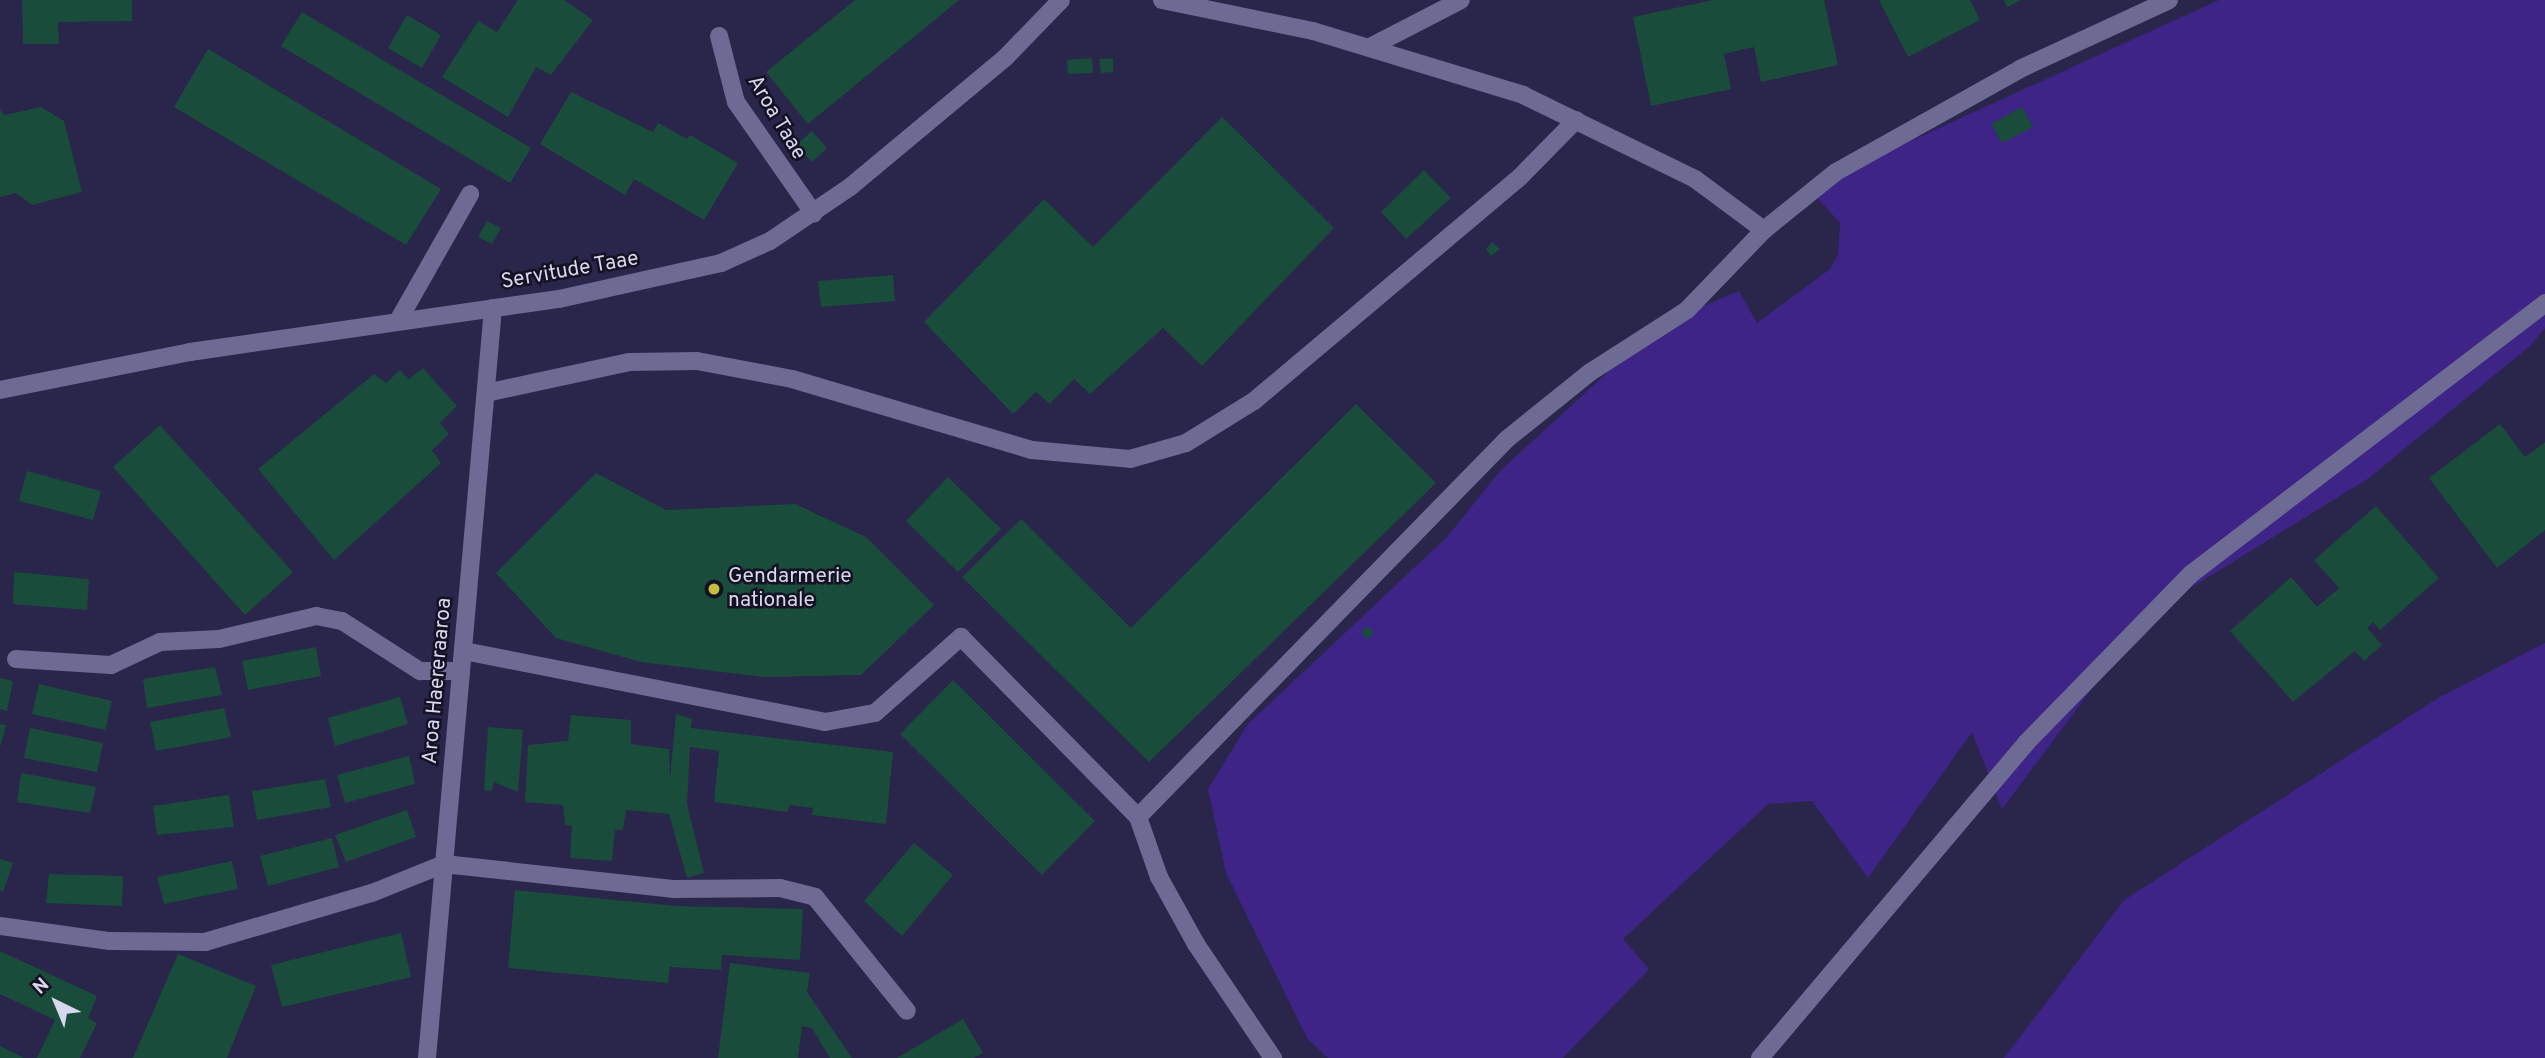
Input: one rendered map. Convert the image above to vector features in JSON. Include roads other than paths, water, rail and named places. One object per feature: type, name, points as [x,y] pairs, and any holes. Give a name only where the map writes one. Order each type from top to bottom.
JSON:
[{"type":"street","name":"Servitude Taae","points":[[0,390],[164,356],[494,308],[721,262],[814,214],[1006,57],[1061,0]]},
{"type":"street","points":[[1162,0],[1370,47],[1522,95],[1695,179],[1764,230]]},
{"type":"street","points":[[1370,47],[1461,0]]},
{"type":"street","points":[[1138,817],[1507,439],[1589,373],[1687,310],[1764,230],[1836,172],[1899,134],[2169,0]]},
{"type":"street","name":"Aroa Taae","points":[[719,36],[736,102],[814,214]]},
{"type":"street","points":[[486,393],[629,362],[697,361],[792,379],[1032,450],[1130,459],[1186,443],[1254,401],[1520,177],[1576,120]]},
{"type":"street","points":[[398,321],[470,194]]},
{"type":"street","points":[[1760,1058],[1883,920],[2026,743],[2191,574],[2545,303]]},
{"type":"street","name":"Aroa Haereraaroa","points":[[427,1058],[494,308]]},
{"type":"street","points":[[16,659],[111,665],[160,642],[219,639],[316,616],[342,621],[420,671],[461,671]]},
{"type":"street","points":[[464,650],[825,722],[875,713],[961,637],[1138,817],[1159,877],[1196,944],[1273,1058]]},
{"type":"street","points":[[0,926],[110,941],[205,942],[372,894],[444,864],[673,889],[780,888],[815,897],[907,1011]]},
{"type":"place","name":"Gendarmerie nationale","points":[[714,589]]}]
